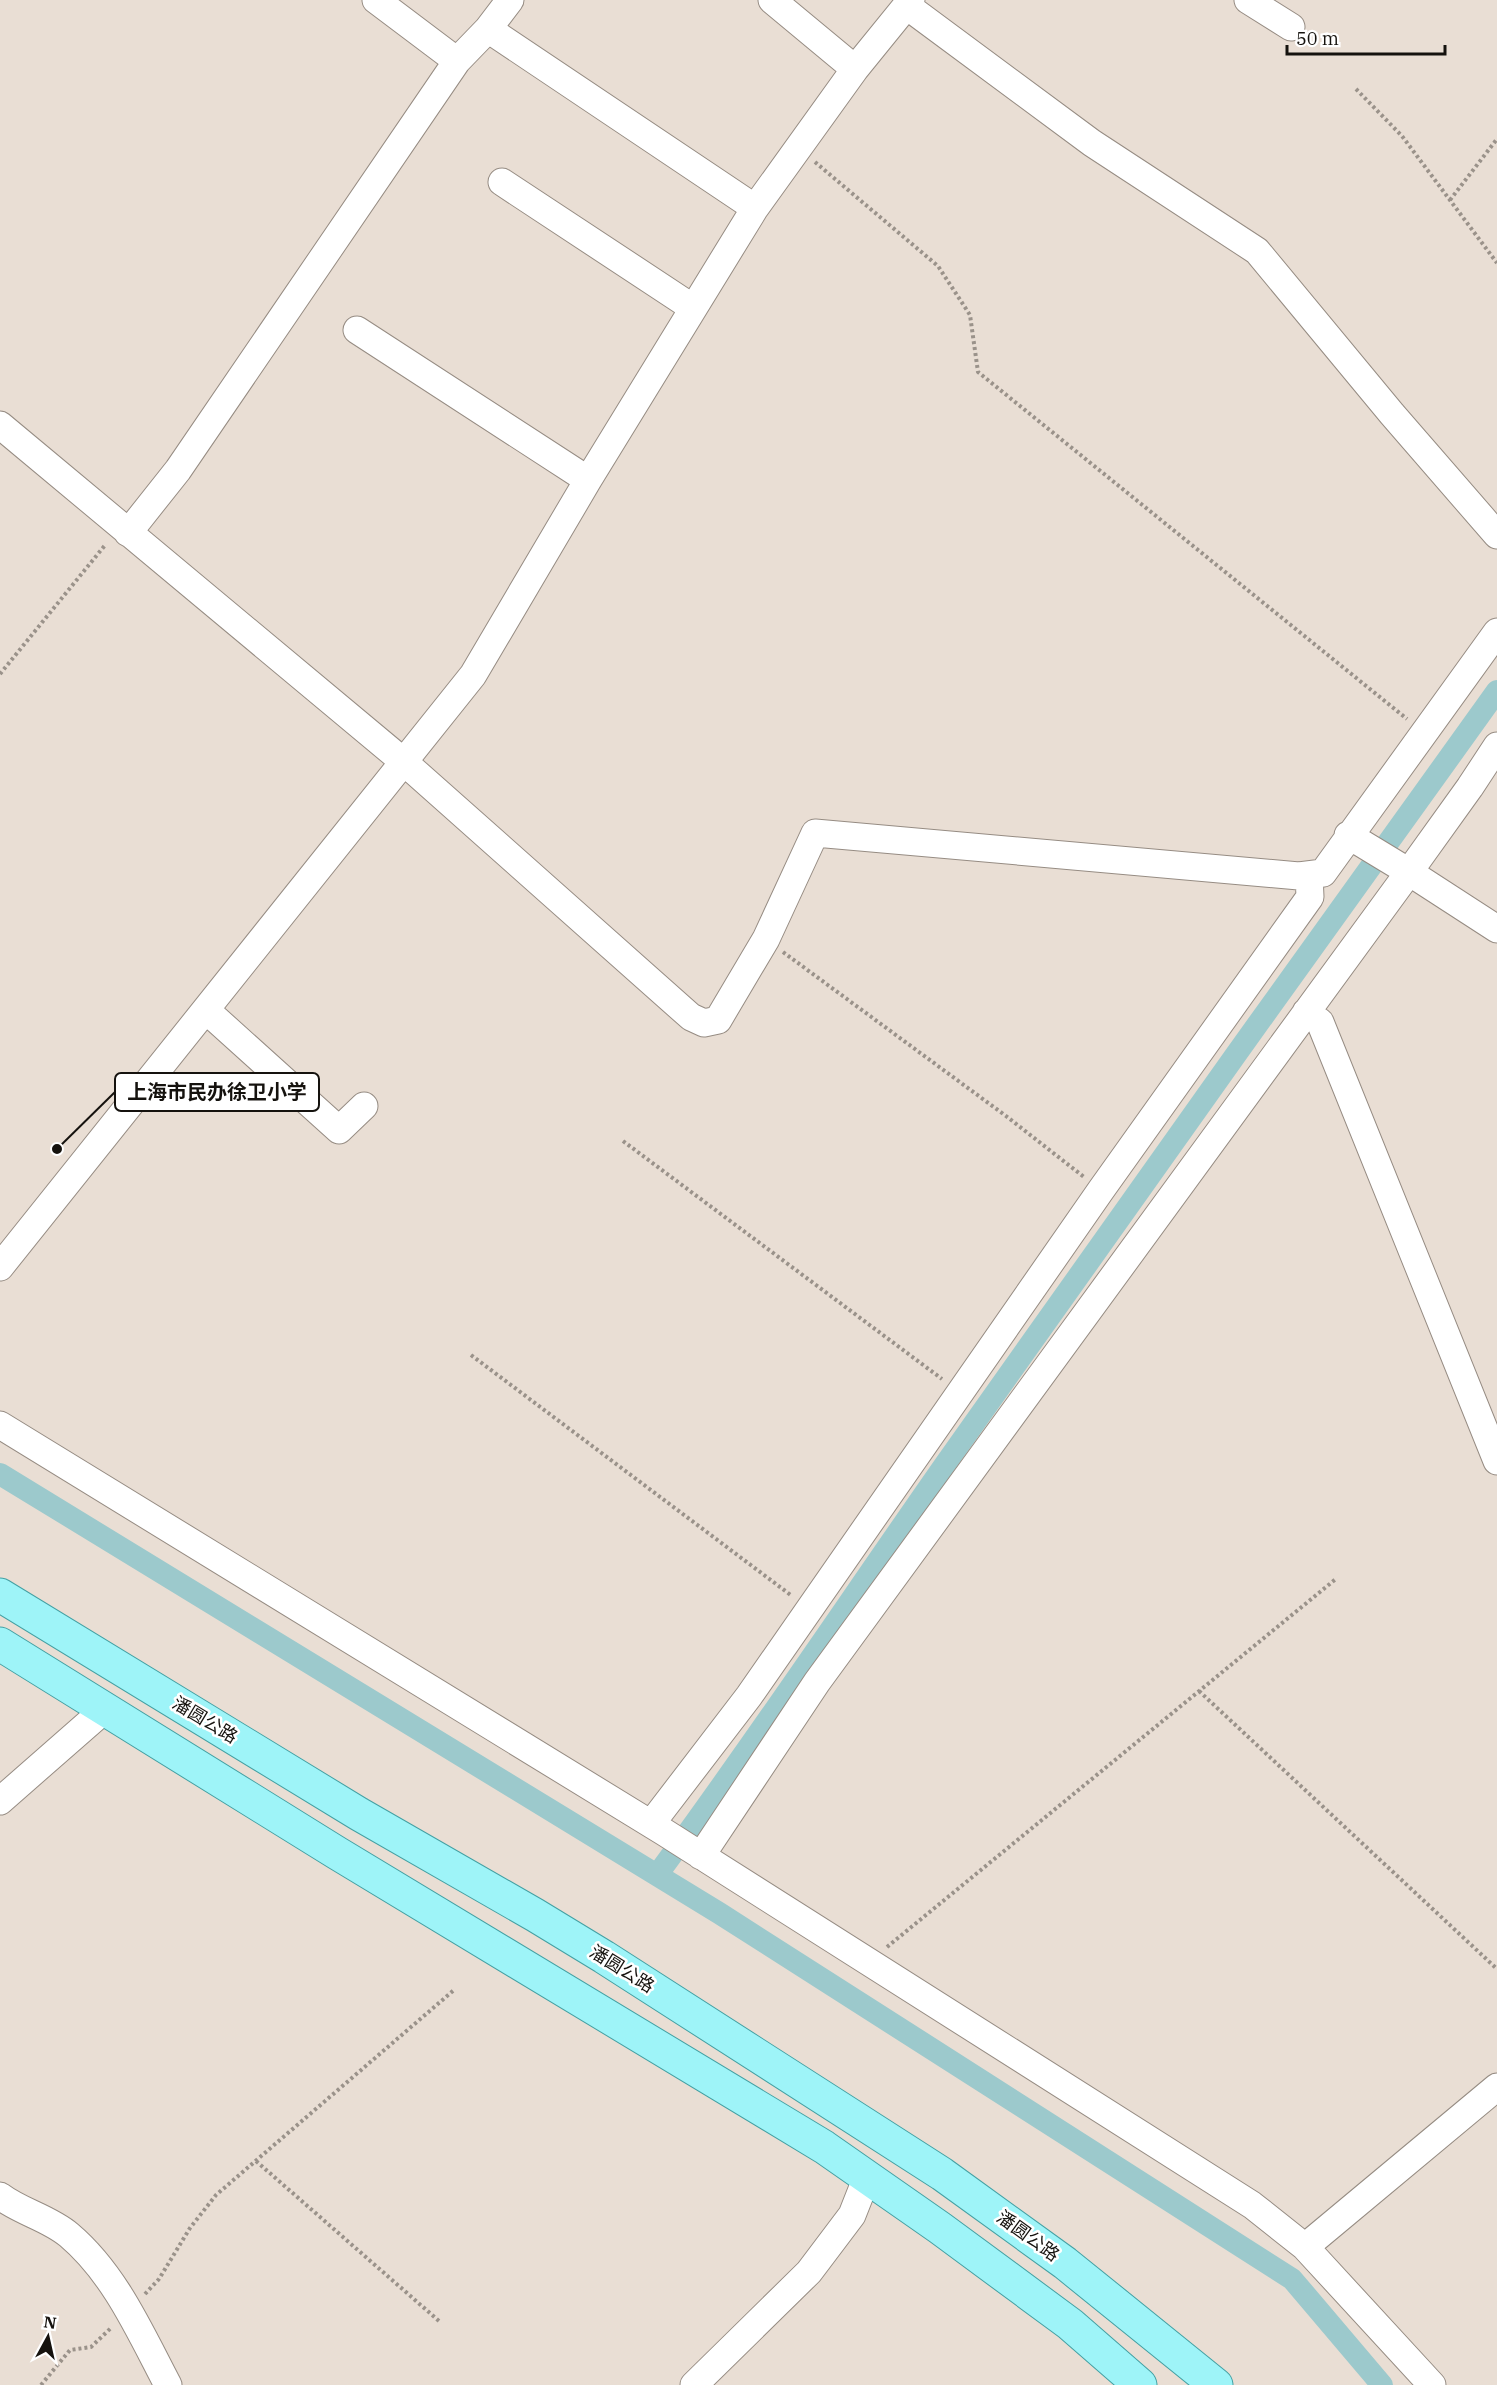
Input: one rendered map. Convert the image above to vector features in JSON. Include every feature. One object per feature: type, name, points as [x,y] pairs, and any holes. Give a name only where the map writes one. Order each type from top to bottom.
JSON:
[{"type":"main road","name":"潘圆公路","points":[[0,1595],[359,1815],[535,1915],[942,2174],[1065,2263],[1216,2385]]},
{"type":"main road","points":[[0,1644],[337,1852],[824,2147],[940,2228],[1070,2324],[1140,2385]]},
{"type":"street","points":[[376,0],[457,61]]},
{"type":"street","points":[[124,529],[178,470],[457,61],[488,29],[510,0]]},
{"type":"street","points":[[772,0],[855,69]]},
{"type":"street","points":[[1248,0],[1291,27]]},
{"type":"street","points":[[0,1267],[207,1011],[473,675],[588,480],[755,208],[855,69],[909,3],[1092,143],[1257,251],[1392,414],[1497,535]]},
{"type":"street","points":[[488,29],[755,208]]},
{"type":"street","points":[[502,182],[693,308]]},
{"type":"street","points":[[357,330],[588,480]]},
{"type":"street","points":[[0,425],[404,762],[691,1017],[704,1023],[718,1020],[766,939],[815,833],[1299,876],[1323,873],[1354,838],[1423,733],[1497,632]]},
{"type":"street","points":[[697,1854],[816,1682],[1306,1012],[1404,869],[1470,787],[1497,746]]},
{"type":"street","points":[[1354,838],[1497,929]]},
{"type":"street","points":[[658,1828],[1101,1190],[1310,897],[1309,875]]},
{"type":"street","points":[[207,1011],[339,1130],[364,1106]]},
{"type":"street","points":[[1306,1012],[1320,1022],[1497,1461]]},
{"type":"street","points":[[0,1425],[658,1828],[1252,2205],[1305,2247],[1432,2385]]},
{"type":"street","points":[[0,1801],[105,1709]]},
{"type":"street","points":[[1305,2247],[1497,2087]]},
{"type":"street","points":[[694,2385],[809,2272],[852,2215],[867,2177]]},
{"type":"street","points":[[0,2196],[68,2234],[103,2271],[129,2311],[168,2385]]},
{"type":"path","points":[[1356,89],[1402,136],[1497,263]]},
{"type":"path","points":[[1450,200],[1497,139]]},
{"type":"path","points":[[799,147],[938,266],[970,315],[978,372],[1423,733]]},
{"type":"path","points":[[0,674],[124,529]]},
{"type":"path","points":[[766,939],[1006,1116],[1101,1190]]},
{"type":"path","points":[[623,1141],[960,1392]]},
{"type":"path","points":[[471,1355],[809,1610]]},
{"type":"path","points":[[869,1963],[1337,1578]]},
{"type":"path","points":[[1199,1691],[1497,1970]]},
{"type":"path","points":[[40,2385],[70,2350],[92,2347],[159,2279],[190,2228],[216,2195],[454,1990]]},
{"type":"path","points":[[256,2161],[439,2321]]},
{"type":"waterway","points":[[657,1875],[946,1463],[1497,691]]},
{"type":"waterway","points":[[0,1474],[719,1913],[1292,2279],[1382,2385]]},
{"type":"place","name":"上海市民办徐卫小学","points":[[57,1149]]}]
